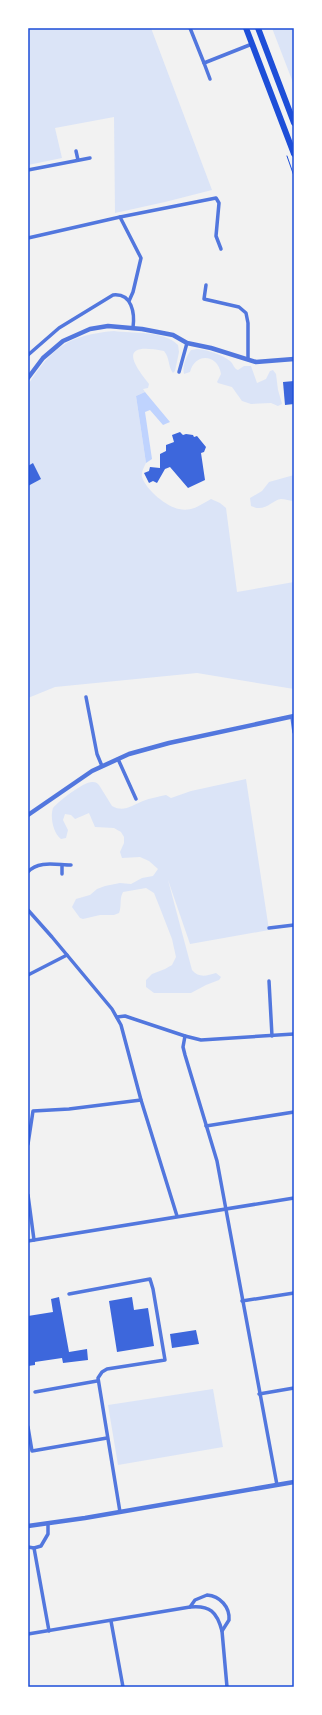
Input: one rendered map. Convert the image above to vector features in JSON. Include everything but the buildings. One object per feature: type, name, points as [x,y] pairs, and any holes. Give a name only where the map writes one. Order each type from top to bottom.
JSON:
[{"type":"main road","points":[[246,28],[294,154]]},
{"type":"main road","points":[[258,28],[294,123]]},
{"type":"street","points":[[190,28],[210,79]]},
{"type":"street","points":[[204,63],[252,44]]},
{"type":"street","points":[[76,151],[78,160]]},
{"type":"street","points":[[28,170],[90,158]]},
{"type":"street","points":[[28,238],[120,217],[216,198],[219,203],[216,236],[221,249]]},
{"type":"street","points":[[120,217],[141,258],[133,292],[129,301]]},
{"type":"street","points":[[206,285],[204,299],[238,307],[246,313],[248,323],[248,359]]},
{"type":"street","points":[[28,355],[59,328],[110,296],[120,295],[129,301],[134,316],[133,328]]},
{"type":"street","points":[[28,378],[48,353],[72,336],[90,329],[102,327],[133,328],[172,335],[187,343],[198,344],[256,362],[294,359]]},
{"type":"street","points":[[179,372],[187,343]]},
{"type":"street","points":[[86,697],[97,754],[102,766]]},
{"type":"street","points":[[28,815],[76,781],[102,766],[118,759],[169,743],[293,717],[294,732]]},
{"type":"street","points":[[118,759],[136,799]]},
{"type":"street","points":[[62,864],[62,874]]},
{"type":"street","points":[[28,872],[37,865],[71,865]]},
{"type":"street","points":[[28,910],[67,955],[117,1017],[121,1025],[141,1100],[177,1216]]},
{"type":"street","points":[[269,928],[294,925]]},
{"type":"street","points":[[28,976],[67,955]]},
{"type":"street","points":[[269,981],[272,1036]]},
{"type":"street","points":[[117,1017],[125,1016],[185,1036],[207,1040],[294,1034]]},
{"type":"street","points":[[185,1036],[183,1047],[185,1055],[217,1161],[276,1485]]},
{"type":"street","points":[[28,1110],[69,1109],[141,1100]]},
{"type":"street","points":[[28,1144],[33,1111]]},
{"type":"street","points":[[206,1126],[294,1112]]},
{"type":"street","points":[[28,1195],[34,1240]]},
{"type":"street","points":[[28,1241],[294,1198]]},
{"type":"street","points":[[69,1294],[150,1279],[165,1360],[104,1370],[98,1375],[97,1382],[120,1512]]},
{"type":"street","points":[[242,1301],[294,1293]]},
{"type":"street","points":[[35,1392],[97,1382]]},
{"type":"street","points":[[259,1394],[294,1388]]},
{"type":"street","points":[[28,1427],[32,1451],[107,1438]]},
{"type":"street","points":[[28,1526],[120,1512],[294,1482]]},
{"type":"street","points":[[28,1547],[34,1548],[41,1546],[45,1541],[49,1530],[48,1523]]},
{"type":"street","points":[[34,1548],[49,1631]]},
{"type":"street","points":[[190,1607],[196,1600],[204,1596],[210,1596],[220,1600],[228,1609],[230,1617],[228,1624],[222,1631]]},
{"type":"street","points":[[28,1634],[190,1607],[202,1607],[213,1612],[222,1631],[227,1687]]},
{"type":"street","points":[[110,1621],[123,1687]]},
{"type":"shaded area","points":[[28,28],[151,28],[212,190],[115,213],[114,117],[55,128],[62,158],[28,165]]},
{"type":"shaded area","points":[[272,28],[294,28],[294,85],[292,80]]},
{"type":"shaded area","points":[[114,331],[156,335],[172,340],[178,345],[179,352],[175,371],[173,373],[164,351],[141,349],[136,351],[133,355],[137,367],[149,384],[148,388],[143,389],[145,392],[136,396],[146,463],[142,471],[142,477],[152,492],[174,508],[188,510],[211,499],[220,503],[226,508],[237,592],[294,582],[294,689],[197,673],[55,687],[28,698],[28,385],[45,361],[63,345],[85,336]]},
{"type":"shaded area","points":[[197,349],[210,351],[223,356],[238,370],[244,366],[251,366],[257,383],[266,379],[270,371],[273,370],[276,374],[282,404],[278,406],[271,403],[251,404],[242,401],[232,387],[217,382],[221,374],[216,362],[211,359],[206,358],[197,361],[190,372],[184,374],[184,365],[191,350]]},
{"type":"shaded area","points":[[294,475],[294,501],[281,499],[260,508],[251,506],[250,498],[262,491],[269,482]]},
{"type":"shaded area","points":[[246,779],[269,930],[190,944],[168,880],[192,970],[200,975],[216,973],[221,977],[219,980],[191,993],[154,993],[146,987],[146,980],[152,974],[172,965],[176,957],[172,939],[154,893],[146,888],[123,892],[119,913],[114,915],[100,915],[83,919],[80,918],[72,907],[76,899],[90,895],[97,889],[120,883],[131,884],[142,878],[153,876],[158,869],[149,861],[140,857],[122,858],[120,852],[124,843],[124,837],[121,832],[114,828],[95,827],[89,813],[75,819],[71,815],[65,814],[63,820],[68,830],[66,838],[61,839],[56,833],[53,825],[53,808],[72,792],[84,785],[94,782],[99,785],[112,806],[124,809],[146,800],[166,795],[171,798],[191,791]]},
{"type":"shaded area","points":[[213,1389],[223,1447],[118,1465],[108,1405]]},
{"type":"water","points":[[145,392],[170,422],[163,425],[150,410],[145,412],[152,459],[146,463],[136,396]]}]
